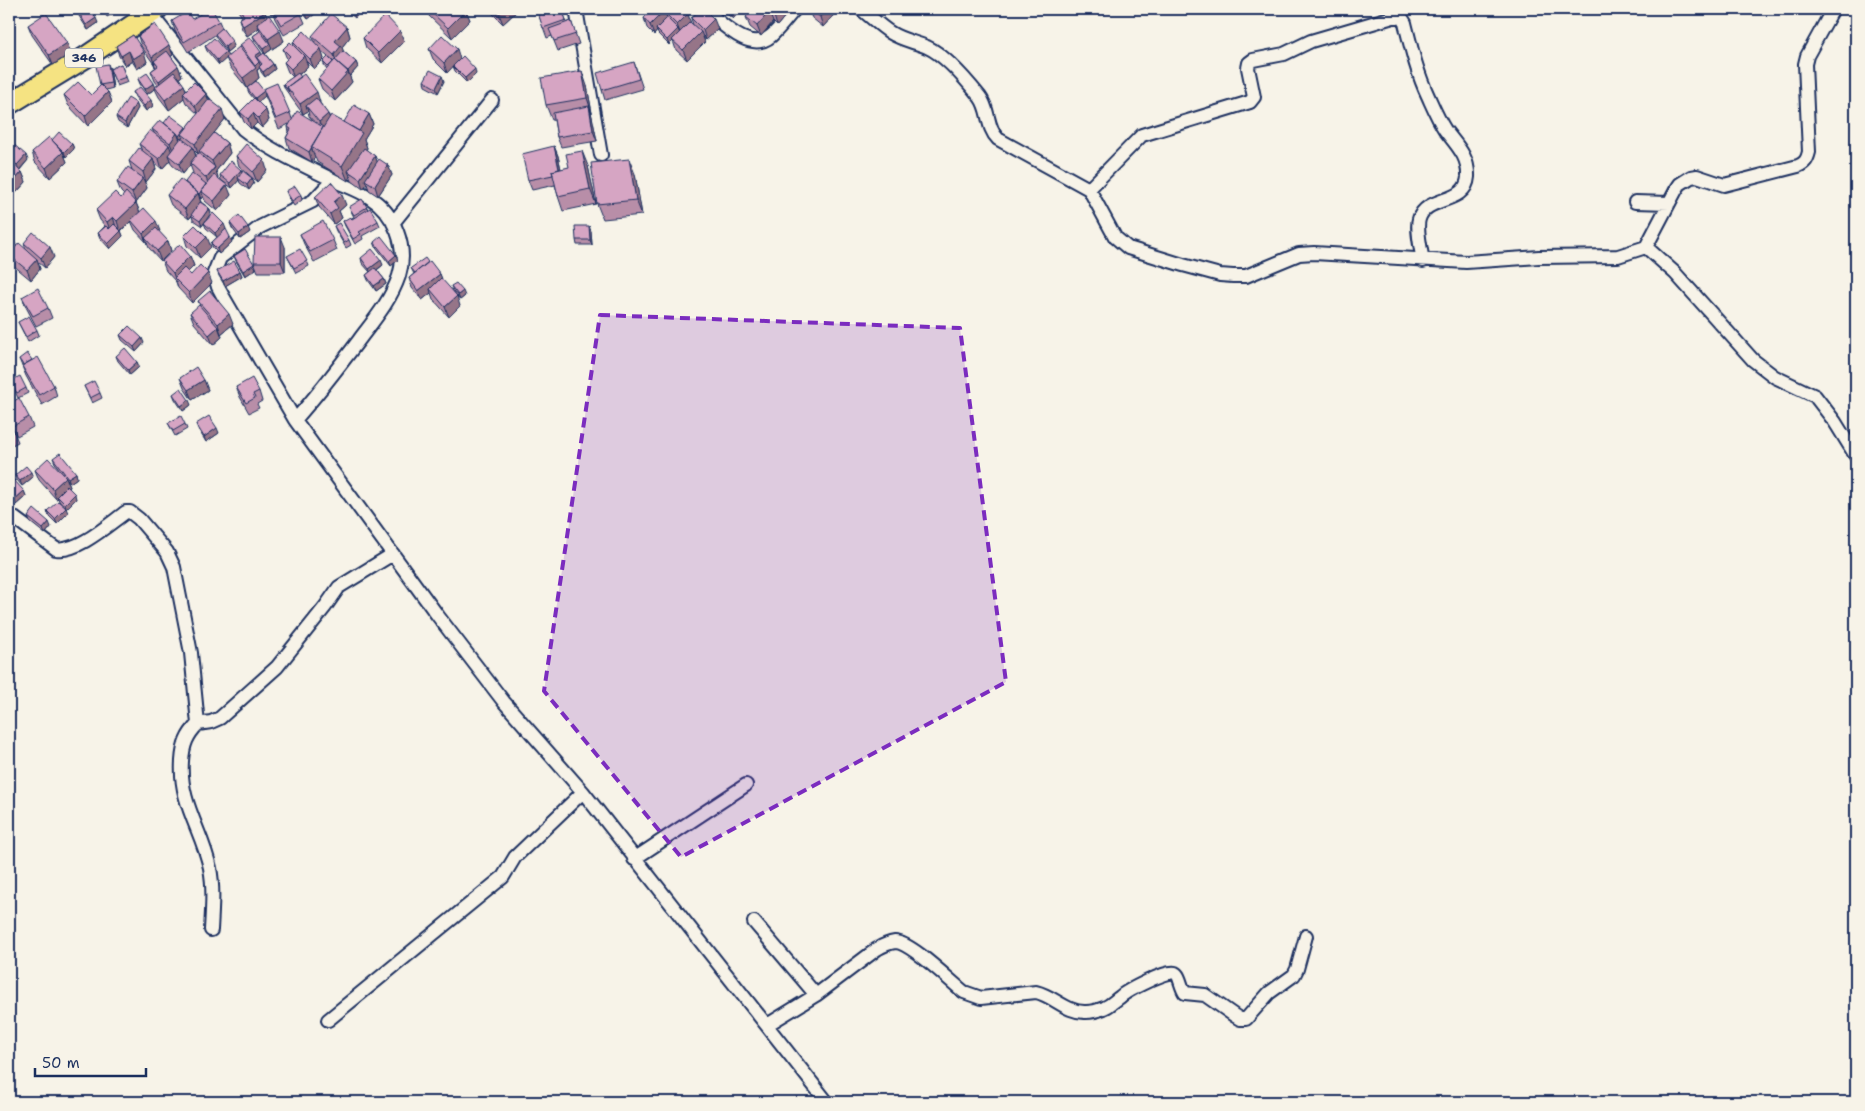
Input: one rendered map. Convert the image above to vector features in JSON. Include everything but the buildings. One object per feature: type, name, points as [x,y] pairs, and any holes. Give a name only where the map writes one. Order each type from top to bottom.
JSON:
[{"type":"main road","name":"346","points":[[9,104],[86,57],[153,11]]},
{"type":"street","points":[[576,9],[601,155]]},
{"type":"street","points":[[704,9],[745,40],[753,42],[760,42],[770,37],[795,9]]},
{"type":"street","points":[[861,9],[890,33],[925,47],[944,59],[981,99],[986,108],[992,134],[998,140],[1089,189],[1115,237],[1122,244],[1128,248],[1220,275],[1246,276],[1299,254],[1466,262],[1539,257],[1618,256],[1646,247],[1680,184],[1691,176],[1697,176],[1724,185],[1804,164],[1808,159],[1805,64],[1807,56],[1833,9]]},
{"type":"street","points":[[153,11],[242,129],[260,142],[370,197],[393,223],[399,237],[402,252],[399,275],[391,294],[337,370],[295,420]]},
{"type":"street","points":[[1089,189],[1142,135],[1250,102],[1254,97],[1248,68],[1249,63],[1253,60],[1284,54],[1311,41],[1400,14],[1405,23],[1427,93],[1445,130],[1460,147],[1468,170],[1468,179],[1464,189],[1458,195],[1434,204],[1421,214],[1418,221],[1422,260]]},
{"type":"street","points":[[393,223],[492,100]]},
{"type":"street","points":[[333,180],[313,201],[260,226],[220,258],[214,273],[218,287],[295,420],[438,616],[504,702],[583,792],[827,1102]]},
{"type":"street","points":[[1635,202],[1669,203]]},
{"type":"street","points":[[1646,247],[1675,273],[1754,360],[1775,377],[1815,396],[1835,422],[1856,456]]},
{"type":"street","points":[[9,514],[56,549],[62,550],[76,546],[126,512],[130,512],[139,519],[166,552],[174,567],[191,653],[198,724]]},
{"type":"street","points":[[211,930],[212,887],[210,868],[186,804],[181,772],[186,738],[198,724],[220,718],[277,667],[339,587],[393,554]]},
{"type":"street","points":[[634,859],[746,785]]},
{"type":"street","points":[[328,1020],[503,877],[514,857],[583,792]]},
{"type":"street","points":[[754,922],[816,995]]},
{"type":"street","points":[[767,1025],[816,995],[877,949],[886,944],[896,942],[914,950],[964,992],[972,996],[981,998],[1036,992],[1072,1010],[1085,1012],[1103,1009],[1120,996],[1163,974],[1173,972],[1178,976],[1181,988],[1185,993],[1205,995],[1240,1019],[1246,1018],[1269,993],[1294,975],[1306,936]]},
{"type":"highlighted area","points":[[600,315],[960,328],[1006,682],[681,857],[544,691]]}]
